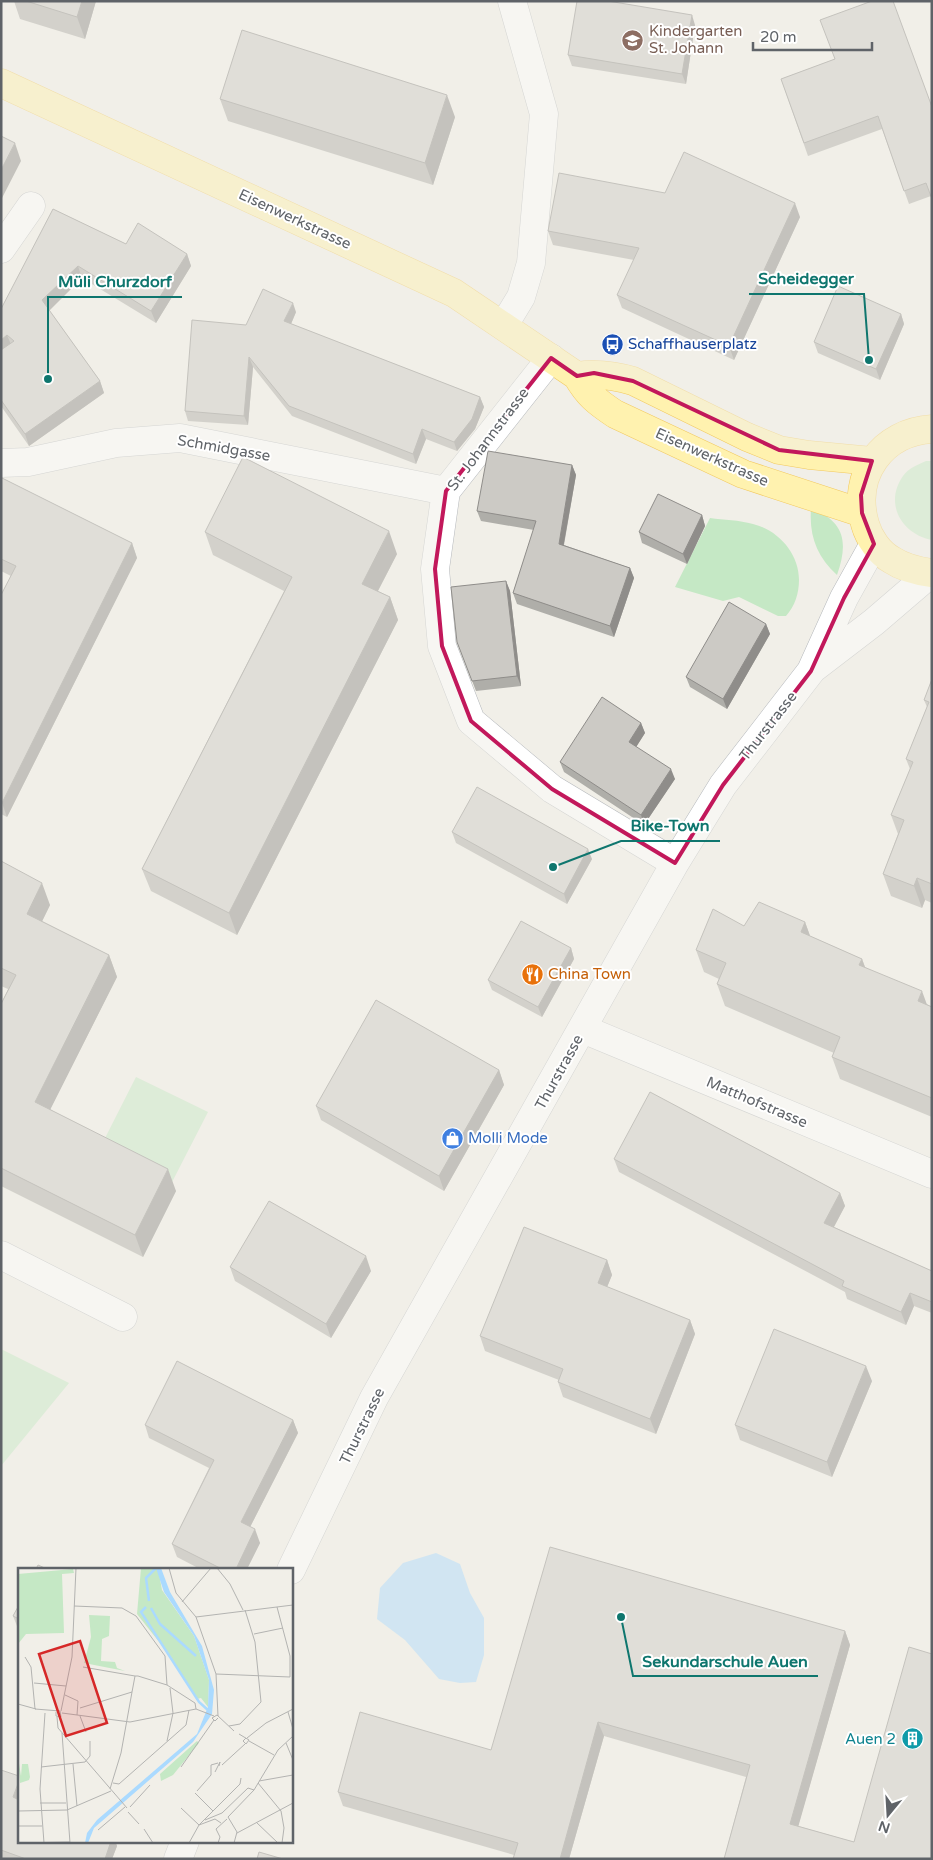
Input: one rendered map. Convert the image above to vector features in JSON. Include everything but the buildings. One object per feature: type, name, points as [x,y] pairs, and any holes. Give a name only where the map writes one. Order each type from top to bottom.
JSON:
[{"type":"main road","name":"Eisenwerkstrasse","points":[[1,82],[454,293],[577,376],[597,403],[615,414],[761,482],[801,492],[862,514]]},
{"type":"main road","points":[[577,376],[594,373],[616,375],[633,381],[747,437],[779,450],[872,462]]},
{"type":"main road","points":[[932,428],[920,429],[901,436],[885,446],[872,462],[864,478],[861,495],[862,514],[866,530],[874,544],[890,559],[910,569],[932,573]]},
{"type":"street","points":[[504,325],[521,297],[531,263],[544,114],[512,1]]},
{"type":"street","points":[[1,249],[31,206]]},
{"type":"street","name":"St. Johannstrasse","points":[[551,358],[446,491],[435,569],[442,646],[471,721],[552,789],[675,863]]},
{"type":"street","name":"Schmidgasse","points":[[1,463],[28,462],[116,443],[180,438],[446,491]]},
{"type":"street","name":"Thurstrasse","points":[[292,1568],[374,1398],[675,863],[723,785],[811,671],[844,598],[874,544]]},
{"type":"street","name":"Thurstrasse","points":[[811,671],[874,622],[932,573]]},
{"type":"street","name":"Matthofstrasse","points":[[583,1029],[932,1174]]},
{"type":"street","points":[[1,1255],[123,1317]]},
{"type":"street","points":[[178,1859],[185,1842]]},
{"type":"highlighted area","points":[[551,358],[577,376],[594,373],[633,381],[779,450],[872,461],[861,495],[862,513],[874,544],[844,598],[811,671],[723,785],[675,863],[552,789],[471,721],[442,646],[435,569],[446,491]]},
{"type":"green space","points":[[926,461],[932,461],[932,540],[921,537],[904,524],[896,507],[895,497],[905,473]]},
{"type":"green space","points":[[811,509],[823,514],[838,527],[843,544],[837,575],[819,553],[811,528]]},
{"type":"green space","points":[[710,518],[742,522],[762,527],[771,531],[785,544],[795,561],[799,580],[796,599],[786,616],[778,616],[739,597],[723,601],[675,587]]},
{"type":"green space","points":[[136,1077],[208,1112],[170,1186],[99,1150]]},
{"type":"green space","points":[[1,1349],[69,1383],[1,1466]]},
{"type":"water","points":[[436,1553],[460,1564],[470,1593],[484,1618],[484,1655],[476,1682],[460,1683],[439,1679],[405,1640],[377,1619],[380,1588],[403,1563]]},
{"type":"place","name":"Kindergarten St. Johann","points":[[633,40]]},
{"type":"place","name":"Schaffhauserplatz","points":[[612,344]]},
{"type":"place","name":"Scheidegger","points":[[869,360]]},
{"type":"place","name":"Müli Churzdorf","points":[[48,379]]},
{"type":"place","name":"Bike-Town","points":[[553,867]]},
{"type":"place","name":"China Town","points":[[532,974]]},
{"type":"place","name":"Molli Mode","points":[[452,1138]]},
{"type":"place","name":"Sekundarschule Auen","points":[[621,1617]]},
{"type":"place","name":"Auen 2","points":[[912,1739]]}]
